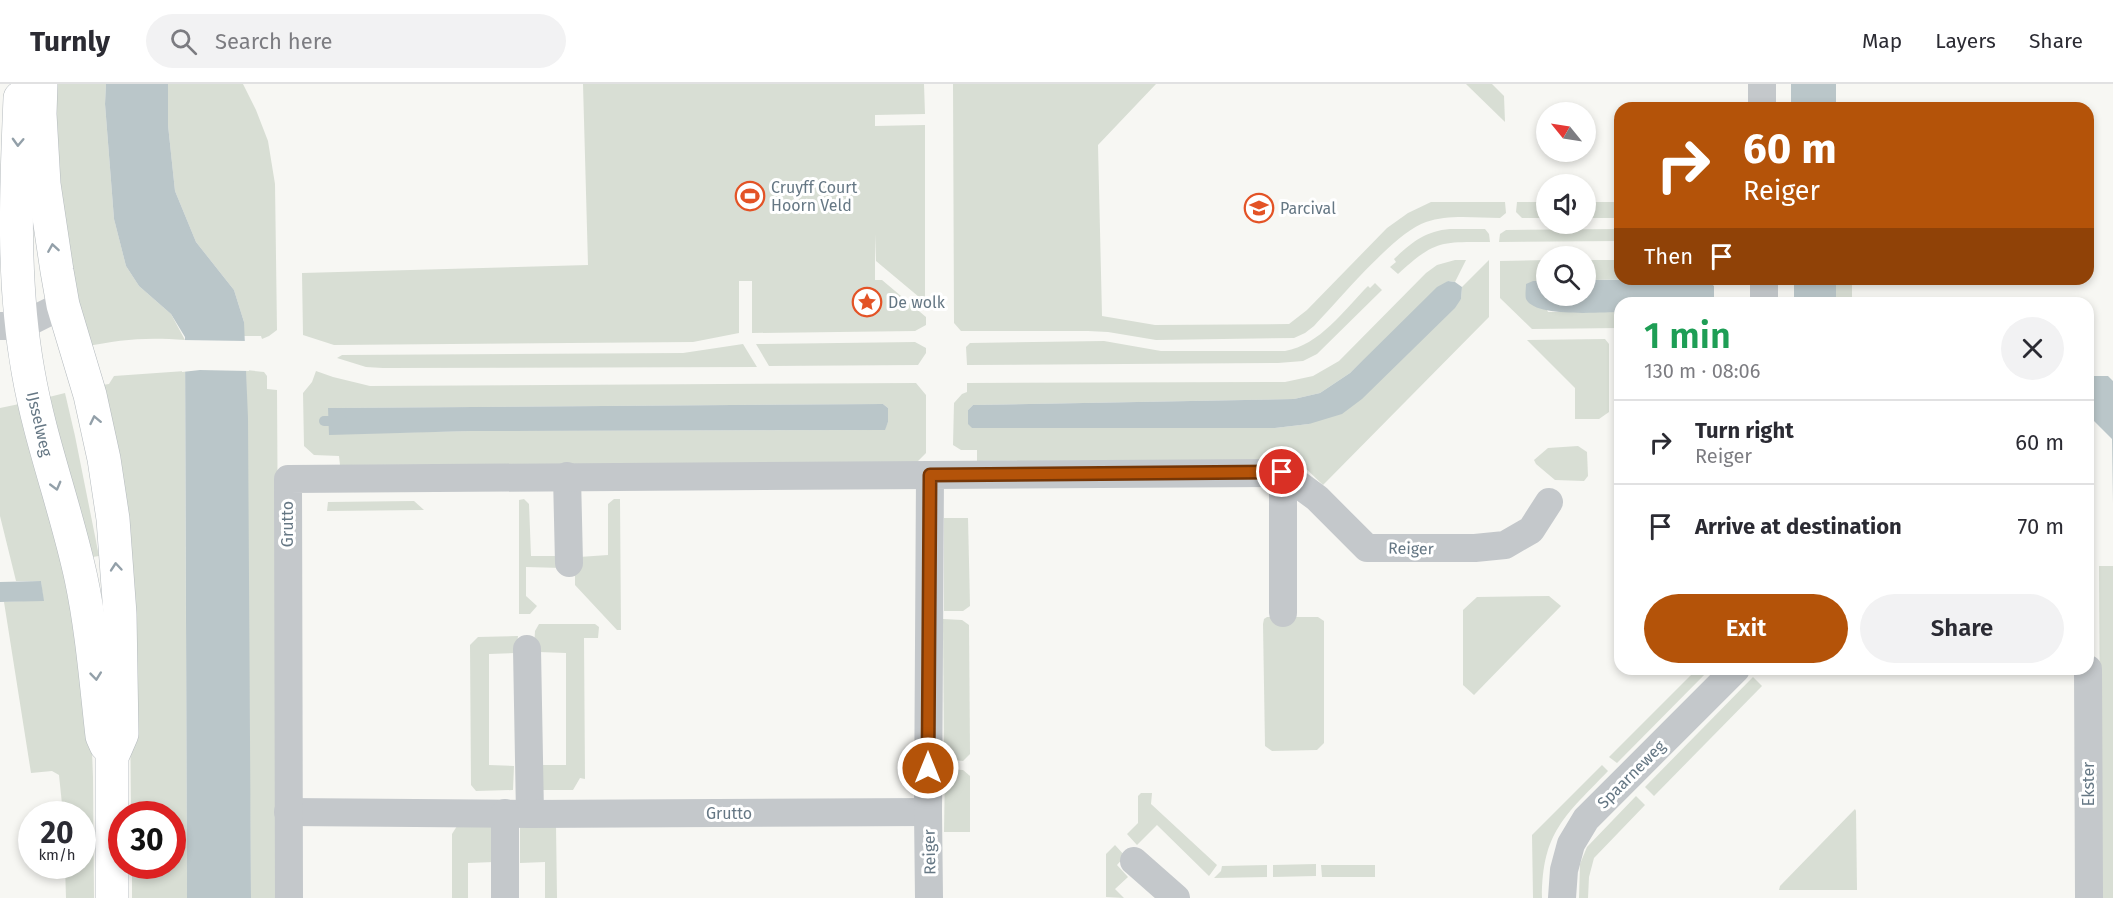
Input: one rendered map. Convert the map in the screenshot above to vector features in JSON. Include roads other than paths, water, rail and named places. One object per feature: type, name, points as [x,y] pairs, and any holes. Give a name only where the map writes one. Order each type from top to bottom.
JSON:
[{"type":"street","name":"IJsselweg","points":[[20,84],[17,200],[10,293],[11,326],[32,390],[81,577],[102,736],[112,757]]},
{"type":"street","name":"IJsselweg","points":[[40,84],[44,184],[63,305],[90,395],[104,459],[113,519],[120,614],[122,734],[112,757],[112,898]]},
{"type":"street","points":[[1762,84],[1762,102]]},
{"type":"street","points":[[10,293],[63,305]]},
{"type":"street","points":[[11,326],[63,305]]},
{"type":"street","points":[[930,475],[1282,472],[1283,613]]},
{"type":"street","name":"Reiger","points":[[1282,472],[1317,498],[1367,548],[1475,548],[1505,545],[1531,530],[1549,502]]},
{"type":"street","name":"Grutto","points":[[289,898],[288,479],[930,475]]},
{"type":"street","name":"Reiger","points":[[930,475],[928,812],[930,898]]},
{"type":"street","points":[[567,476],[569,563]]},
{"type":"street","points":[[505,898],[518,813],[527,649]]},
{"type":"street","name":"Spaarneweg","points":[[1562,898],[1564,870],[1570,844],[1586,819],[1730,675]]},
{"type":"street","name":"Ekster","points":[[2088,675],[2089,898]]},
{"type":"street","name":"Grutto","points":[[288,812],[928,812]]},
{"type":"street","points":[[1134,861],[1176,898]]},
{"type":"waterway","points":[[324,421],[342,421]]},
{"type":"place","name":"Cruyff Court Hoorn Veld","points":[[750,196]]},
{"type":"place","name":"Parcival","points":[[1259,208]]},
{"type":"place","name":"De wolk","points":[[867,302]]}]
